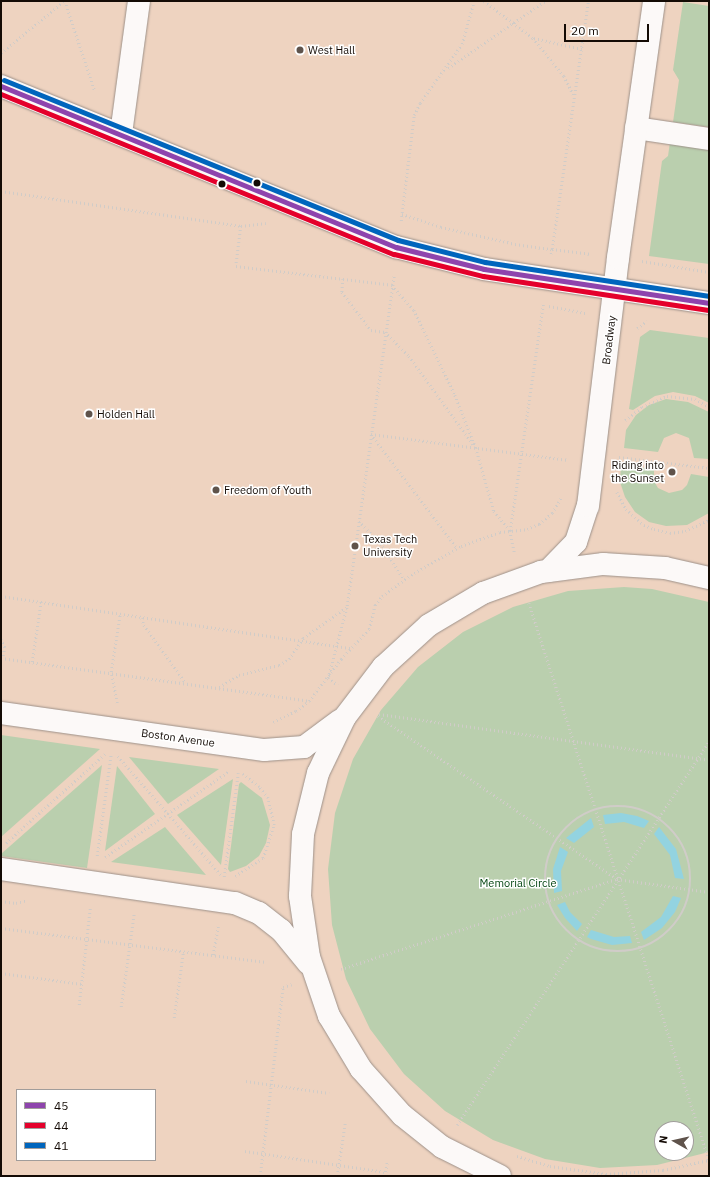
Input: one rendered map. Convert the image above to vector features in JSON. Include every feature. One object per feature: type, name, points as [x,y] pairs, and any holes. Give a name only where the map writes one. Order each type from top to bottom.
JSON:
[{"type":"street","points":[[121,134],[138,1]]},
{"type":"street","name":"Broadway","points":[[548,571],[576,542],[584,526],[618,258],[654,1]]},
{"type":"street","points":[[1,86],[396,247],[484,269],[547,280],[709,303]]},
{"type":"street","points":[[636,128],[709,138]]},
{"type":"street","points":[[500,1176],[442,1147],[402,1116],[380,1093],[343,1043],[329,1016],[313,973],[302,927],[300,896],[303,834],[318,773],[345,717],[383,667],[429,625],[483,593],[522,578],[548,571],[603,564],[635,564],[666,568],[709,578]]},
{"type":"street","name":"Boston Avenue","points":[[1,713],[264,750],[304,747],[345,717]]},
{"type":"street","points":[[1,869],[235,903],[259,913],[281,930],[313,973]]},
{"type":"path","points":[[1,53],[65,1],[95,91]]},
{"type":"path","points":[[328,678],[347,606],[386,332],[414,115],[420,103],[446,69],[462,44],[474,1]]},
{"type":"path","points":[[484,1],[512,24],[533,38],[564,76],[574,96]]},
{"type":"path","points":[[446,69],[546,1]]},
{"type":"path","points":[[510,1153],[550,1166],[606,1174],[663,1170],[709,1160],[573,741],[522,578],[510,531],[588,1]]},
{"type":"path","points":[[533,38],[582,49]]},
{"type":"path","points":[[1,191],[241,226],[236,266],[392,285],[414,310],[432,344],[476,448],[494,511],[510,531]]},
{"type":"path","points":[[402,214],[441,227],[515,244],[709,272]]},
{"type":"path","points":[[343,279],[342,292],[371,330],[386,332],[425,376],[476,448]]},
{"type":"path","points":[[634,331],[640,324],[651,320]]},
{"type":"path","points":[[624,421],[642,407],[667,396],[695,399],[709,407]]},
{"type":"path","points":[[371,434],[572,461],[573,450],[594,452]]},
{"type":"path","points":[[371,434],[457,548]]},
{"type":"path","points":[[614,462],[615,456],[709,468]]},
{"type":"path","points":[[615,485],[626,509],[644,525],[654,530],[670,532],[685,531],[709,520]]},
{"type":"path","points":[[270,723],[296,712],[309,701],[369,629],[375,605],[382,596],[404,579],[457,548],[486,536],[539,524],[552,513],[564,493]]},
{"type":"path","points":[[359,520],[383,546],[404,579]]},
{"type":"path","points":[[1,596],[352,648]]},
{"type":"path","points":[[32,662],[41,601]]},
{"type":"path","points":[[219,688],[239,675],[279,665],[289,659],[301,641],[347,606]]},
{"type":"path","points":[[117,707],[111,672],[120,614]]},
{"type":"path","points":[[142,618],[144,625],[185,683]]},
{"type":"path","points":[[1,639],[5,647],[2,658],[111,672],[309,701]]},
{"type":"path","points":[[374,713],[377,710]]},
{"type":"path","points":[[374,713],[709,760]]},
{"type":"path","points":[[374,713],[557,839],[618,879],[709,892]]},
{"type":"path","points":[[455,1129],[577,940],[709,741]]},
{"type":"path","points":[[112,748],[166,814],[224,878]]},
{"type":"path","points":[[3,846],[112,748]]},
{"type":"path","points":[[96,863],[112,748]]},
{"type":"path","points":[[224,878],[250,868],[263,858],[274,825],[268,798],[260,787],[238,772],[226,767]]},
{"type":"path","points":[[224,883],[239,767]]},
{"type":"path","points":[[102,859],[232,769]]},
{"type":"path","points":[[625,806],[658,818],[675,833],[682,845],[690,873],[690,889],[685,908],[673,926],[658,941],[640,949],[610,952],[596,949],[577,940],[561,926],[548,901],[545,887],[546,866],[557,839],[571,823],[595,809],[625,806]]},
{"type":"path","points":[[339,969],[618,879]]},
{"type":"path","points":[[79,1005],[90,906]]},
{"type":"path","points":[[121,1007],[134,913]]},
{"type":"path","points":[[213,955],[219,919]]},
{"type":"path","points":[[1,928],[184,953],[267,962]]},
{"type":"path","points":[[174,1018],[184,953]]},
{"type":"path","points":[[336,963],[341,976]]},
{"type":"path","points":[[1,973],[82,984]]},
{"type":"path","points":[[260,1176],[273,1085],[284,987],[313,973]]},
{"type":"path","points":[[246,1081],[329,1093]]},
{"type":"path","points":[[452,1122],[462,1128]]},
{"type":"path","points":[[337,1176],[345,1123]]},
{"type":"path","points":[[245,1151],[385,1172]]},
{"type":"path","points":[[385,1176],[387,1161]]},
{"type":"shaded area","name":"Texas Tech University","points":[[1,1],[709,1],[709,1176],[1,1176]]},
{"type":"green space","points":[[683,2],[709,6],[709,127],[673,122],[679,80],[673,70]]},
{"type":"green space","points":[[670,142],[709,147],[709,264],[649,256],[662,161],[668,156]]},
{"type":"green space","points":[[650,330],[709,338],[709,403],[695,396],[673,392],[655,396],[633,410],[629,409],[640,337]]},
{"type":"green space","points":[[666,399],[688,402],[709,412],[709,459],[694,458],[689,438],[676,433],[664,438],[658,452],[624,448],[626,430],[636,415],[649,405]]},
{"type":"green space","points":[[621,465],[654,469],[654,481],[658,488],[669,493],[682,490],[687,485],[691,474],[709,477],[709,513],[687,525],[666,526],[649,522],[635,512],[625,497],[620,482]]},
{"type":"green space","name":"Memorial Circle","points":[[624,587],[652,589],[709,602],[709,1152],[694,1156],[694,1121],[654,1121],[654,1161],[673,1161],[657,1165],[600,1168],[545,1159],[493,1140],[445,1111],[404,1074],[370,1029],[346,979],[332,925],[328,869],[335,813],[353,759],[381,710],[418,667],[463,632],[513,607],[568,591]]},
{"type":"green space","points":[[1,735],[100,749],[1,837]]},
{"type":"green space","points":[[129,757],[219,769],[168,804]]},
{"type":"green space","points":[[102,765],[87,868],[1,856],[1,854]]},
{"type":"green space","points":[[117,766],[155,814],[105,851]]},
{"type":"green space","points":[[233,779],[221,865],[177,815]]},
{"type":"green space","points":[[241,782],[262,798],[270,825],[266,843],[259,856],[246,866],[230,872],[228,869],[239,784]]},
{"type":"green space","points":[[165,827],[206,875],[111,862]]},
{"type":"water","points":[[621,813],[637,816],[649,821],[644,828],[624,822],[605,824],[603,815]]},
{"type":"water","points":[[591,818],[594,827],[574,843],[566,838]]},
{"type":"water","points":[[659,827],[676,849],[684,879],[675,878],[670,855],[654,834]]},
{"type":"water","points":[[560,847],[568,852],[561,871],[562,891],[554,893],[553,869]]},
{"type":"water","points":[[673,896],[681,898],[675,912],[662,928],[644,940],[641,932],[661,917]]},
{"type":"water","points":[[565,902],[570,912],[582,924],[577,931],[565,918],[557,905]]},
{"type":"water","points":[[591,930],[614,937],[630,936],[632,943],[612,945],[591,939],[587,937]]},
{"type":"transit line","name":"41","points":[[4,80],[398,240],[485,262],[709,296]]},
{"type":"transit line","name":"45","points":[[1,86],[396,247],[484,269],[709,303]]},
{"type":"transit line","name":"44","points":[[1,94],[394,254],[483,276],[708,310]]},
{"type":"place","name":"West Hall","points":[[300,50]]},
{"type":"place","name":"Holden Hall","points":[[89,414]]},
{"type":"place","name":"Riding into the Sunset","points":[[672,472]]},
{"type":"place","name":"Freedom of Youth","points":[[216,490]]},
{"type":"place","name":"Texas Tech University","points":[[355,546]]}]
